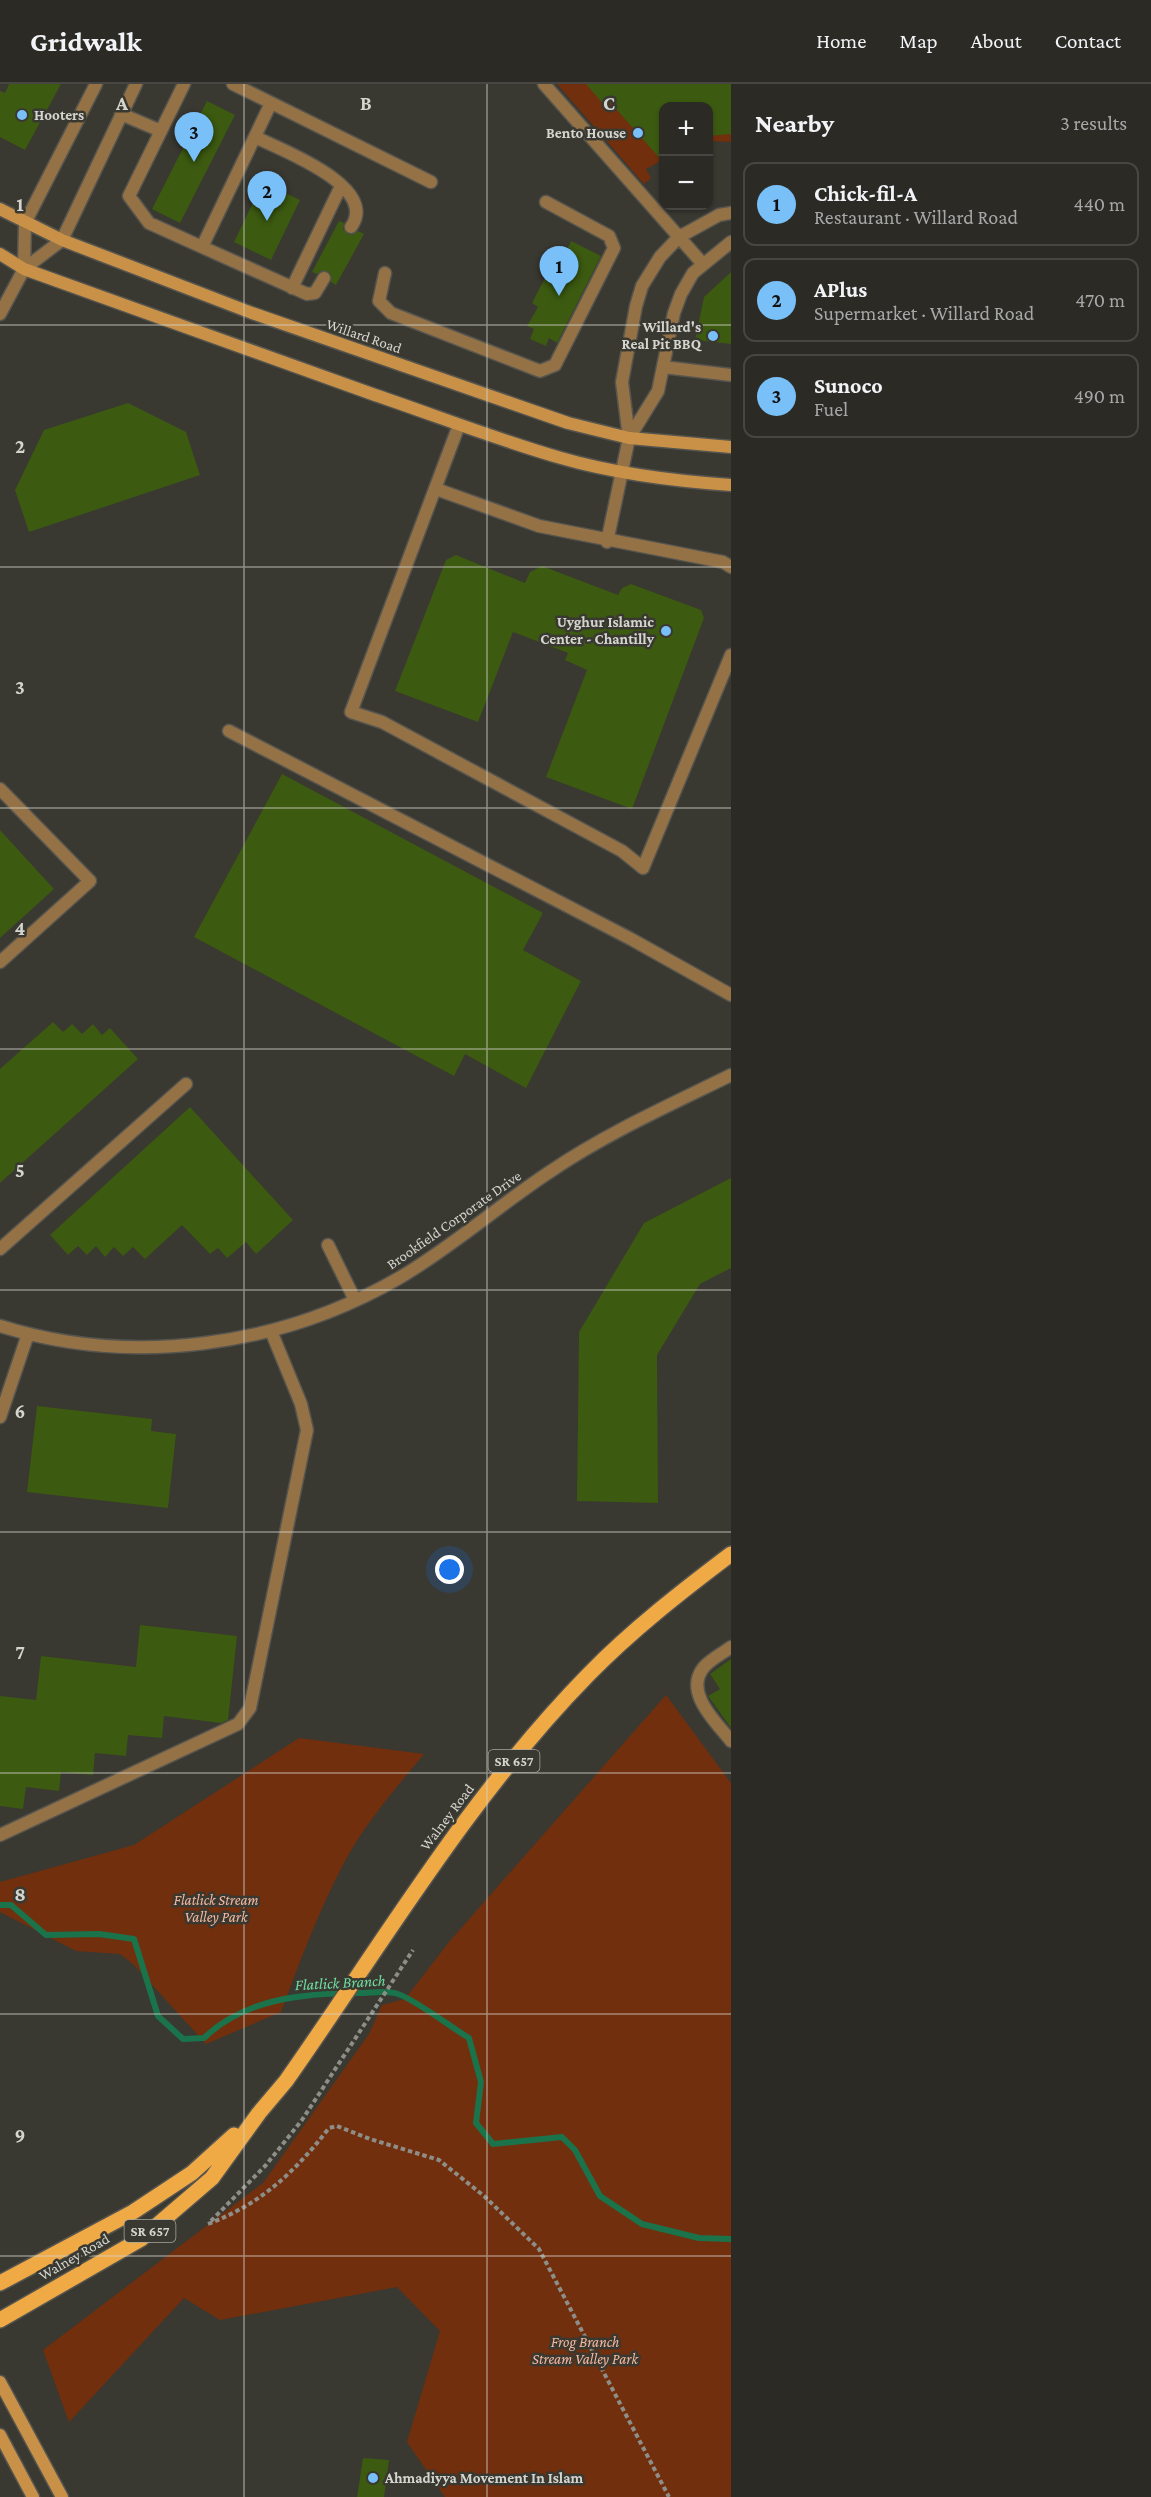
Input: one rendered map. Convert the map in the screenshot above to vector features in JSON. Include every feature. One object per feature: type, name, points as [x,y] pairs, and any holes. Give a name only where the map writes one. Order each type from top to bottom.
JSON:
[{"type":"main road","name":"Willard Road","points":[[0,208],[25,223],[62,240],[252,313],[568,423],[629,438],[731,447]]},
{"type":"main road","points":[[0,254],[24,269],[459,425],[562,458],[622,472],[683,482],[731,484]]},
{"type":"main road","name":"Walney Road","points":[[0,2320],[141,2239],[212,2178],[314,2040],[376,1946],[451,1840],[566,1699],[590,1673],[660,1611],[731,1554]]},
{"type":"main road","name":"Walney Road","points":[[0,2283],[133,2212],[192,2173],[259,2113]]},
{"type":"main road","points":[[0,2382],[62,2497]]},
{"type":"main road","points":[[0,2435],[33,2497]]},
{"type":"street","points":[[24,269],[25,223],[96,84]]},
{"type":"street","points":[[0,314],[24,269],[62,240],[136,84]]},
{"type":"street","points":[[184,84],[129,196],[149,223],[292,288],[307,294],[315,293],[324,278]]},
{"type":"street","points":[[233,84],[431,182]]},
{"type":"street","points":[[544,84],[702,263]]},
{"type":"street","points":[[202,247],[272,103]]},
{"type":"street","points":[[121,114],[161,131]]},
{"type":"street","points":[[255,137],[321,170],[351,194],[358,207],[357,219],[351,227]]},
{"type":"street","points":[[292,288],[341,186]]},
{"type":"street","points":[[385,273],[379,301],[391,313],[540,370],[555,365],[614,248],[609,236],[546,202]]},
{"type":"street","points":[[607,542],[629,438],[622,382],[636,306],[650,271],[679,237],[719,215],[731,213]]},
{"type":"street","points":[[629,438],[658,391],[674,313],[693,273],[702,263],[731,242]]},
{"type":"street","points":[[663,367],[731,375]]},
{"type":"street","points":[[459,425],[351,712],[382,722],[622,851],[643,868],[731,654]]},
{"type":"street","points":[[436,489],[539,526],[607,542],[723,562],[731,567]]},
{"type":"street","points":[[229,731],[620,934],[731,995]]},
{"type":"street","points":[[0,789],[90,881],[0,961]]},
{"type":"street","name":"Brookfield Corporate Drive","points":[[0,1326],[28,1334],[79,1343],[144,1347],[211,1342],[297,1324],[355,1300],[427,1261],[552,1170],[618,1130],[731,1075]]},
{"type":"street","points":[[0,1249],[186,1084]]},
{"type":"street","points":[[328,1245],[355,1300]]},
{"type":"street","points":[[0,1835],[238,1724],[250,1708],[307,1430],[301,1404],[271,1330]]},
{"type":"street","points":[[0,1417],[28,1334]]},
{"type":"street","points":[[731,1647],[704,1667],[698,1678],[699,1700],[731,1741]]},
{"type":"path","points":[[412,1950],[295,2129],[266,2165],[208,2224],[235,2214],[292,2173],[329,2128],[337,2126],[439,2160],[484,2196],[539,2249],[669,2497]]},
{"type":"green space","points":[[557,84],[731,84],[731,142],[713,141],[713,102],[659,102],[659,162],[646,169],[651,178],[644,184]]},
{"type":"green space","name":"Frog Branch Stream Valley Park","points":[[666,1695],[731,1783],[731,2497],[445,2497],[407,2442],[440,2331],[397,2287],[220,2320],[184,2298],[69,2422],[43,2350],[263,2183],[369,2034],[382,2005],[405,1999],[449,1942]]},
{"type":"green space","name":"Flatlick Stream Valley Park","points":[[299,1738],[424,1754],[372,1819],[345,1861],[318,1917],[281,2012],[206,2044],[133,1964],[120,1954],[76,1951],[0,1912],[0,1882],[134,1845]]},
{"type":"building","name":"Hooters","points":[[9,84],[61,84],[25,150],[0,137],[0,91],[5,93]]},
{"type":"building","points":[[586,84],[731,84],[731,134],[713,136],[713,102],[659,102],[659,157],[609,101],[604,105]]},
{"type":"building","points":[[207,101],[235,115],[180,223],[152,209]]},
{"type":"building","points":[[263,182],[300,200],[271,260],[234,242]]},
{"type":"building","points":[[339,221],[344,223],[343,229],[348,234],[353,235],[358,231],[364,234],[336,285],[331,282],[331,275],[328,271],[321,271],[317,274],[312,272]]},
{"type":"building","points":[[571,241],[601,256],[557,343],[549,338],[546,346],[530,339],[534,329],[527,326],[538,307],[532,303],[560,249],[566,252]]},
{"type":"building","points":[[731,272],[731,344],[695,340],[704,297]]},
{"type":"building","points":[[128,403],[186,432],[200,475],[29,532],[15,490],[44,430]]},
{"type":"building","points":[[456,555],[525,583],[530,572],[542,566],[618,595],[622,588],[631,584],[701,610],[704,618],[632,809],[546,777],[587,670],[565,660],[568,653],[513,632],[478,722],[395,691],[446,560]]},
{"type":"building","points":[[282,774],[543,913],[523,950],[581,981],[526,1088],[465,1054],[454,1076],[194,937]]},
{"type":"building","points":[[0,830],[54,889],[0,938]]},
{"type":"building","points":[[53,1022],[63,1032],[72,1024],[82,1034],[93,1024],[102,1035],[110,1028],[138,1059],[0,1183],[0,1069]]},
{"type":"building","points":[[190,1107],[293,1220],[256,1254],[246,1242],[227,1258],[218,1248],[210,1254],[182,1225],[145,1259],[133,1247],[123,1256],[114,1247],[105,1257],[96,1246],[87,1255],[78,1246],[68,1255],[50,1235]]},
{"type":"building","points":[[731,1178],[731,1268],[700,1284],[657,1355],[658,1503],[577,1501],[579,1332],[644,1223]]},
{"type":"building","points":[[37,1406],[152,1419],[151,1431],[176,1434],[168,1508],[27,1492]]},
{"type":"building","points":[[140,1625],[237,1636],[228,1720],[221,1723],[164,1716],[162,1738],[128,1735],[126,1756],[95,1753],[93,1775],[61,1772],[59,1791],[26,1787],[23,1809],[0,1806],[0,1696],[36,1700],[41,1656],[136,1667]]},
{"type":"building","points":[[731,1659],[731,1728],[708,1696],[720,1689],[710,1674]]},
{"type":"building","name":"Ahmadiyya Movement In Islam","points":[[363,2458],[389,2460],[384,2497],[357,2497]]},
{"type":"waterway","name":"Flatlick Branch","points":[[0,1905],[11,1905],[46,1935],[99,1934],[134,1939],[158,2016],[183,2039],[204,2038],[238,2014],[277,2000],[319,1994],[379,1992],[394,1993],[405,1997],[469,2038],[481,2082],[476,2123],[493,2144],[562,2137],[575,2150],[600,2196],[642,2224],[699,2238],[731,2239]]},
{"type":"place","name":"Hooters","points":[[22,115]]},
{"type":"place","name":"Bento House","points":[[638,133]]},
{"type":"place","name":"Sunoco","points":[[194,162]]},
{"type":"place","name":"APlus","points":[[267,221]]},
{"type":"place","name":"Chick-fil-A","points":[[559,296]]},
{"type":"place","name":"Willard's Real Pit BBQ","points":[[713,336]]},
{"type":"place","name":"Uyghur Islamic Center - Chantilly","points":[[666,631]]},
{"type":"place","name":"Ahmadiyya Movement In Islam","points":[[373,2478]]}]
